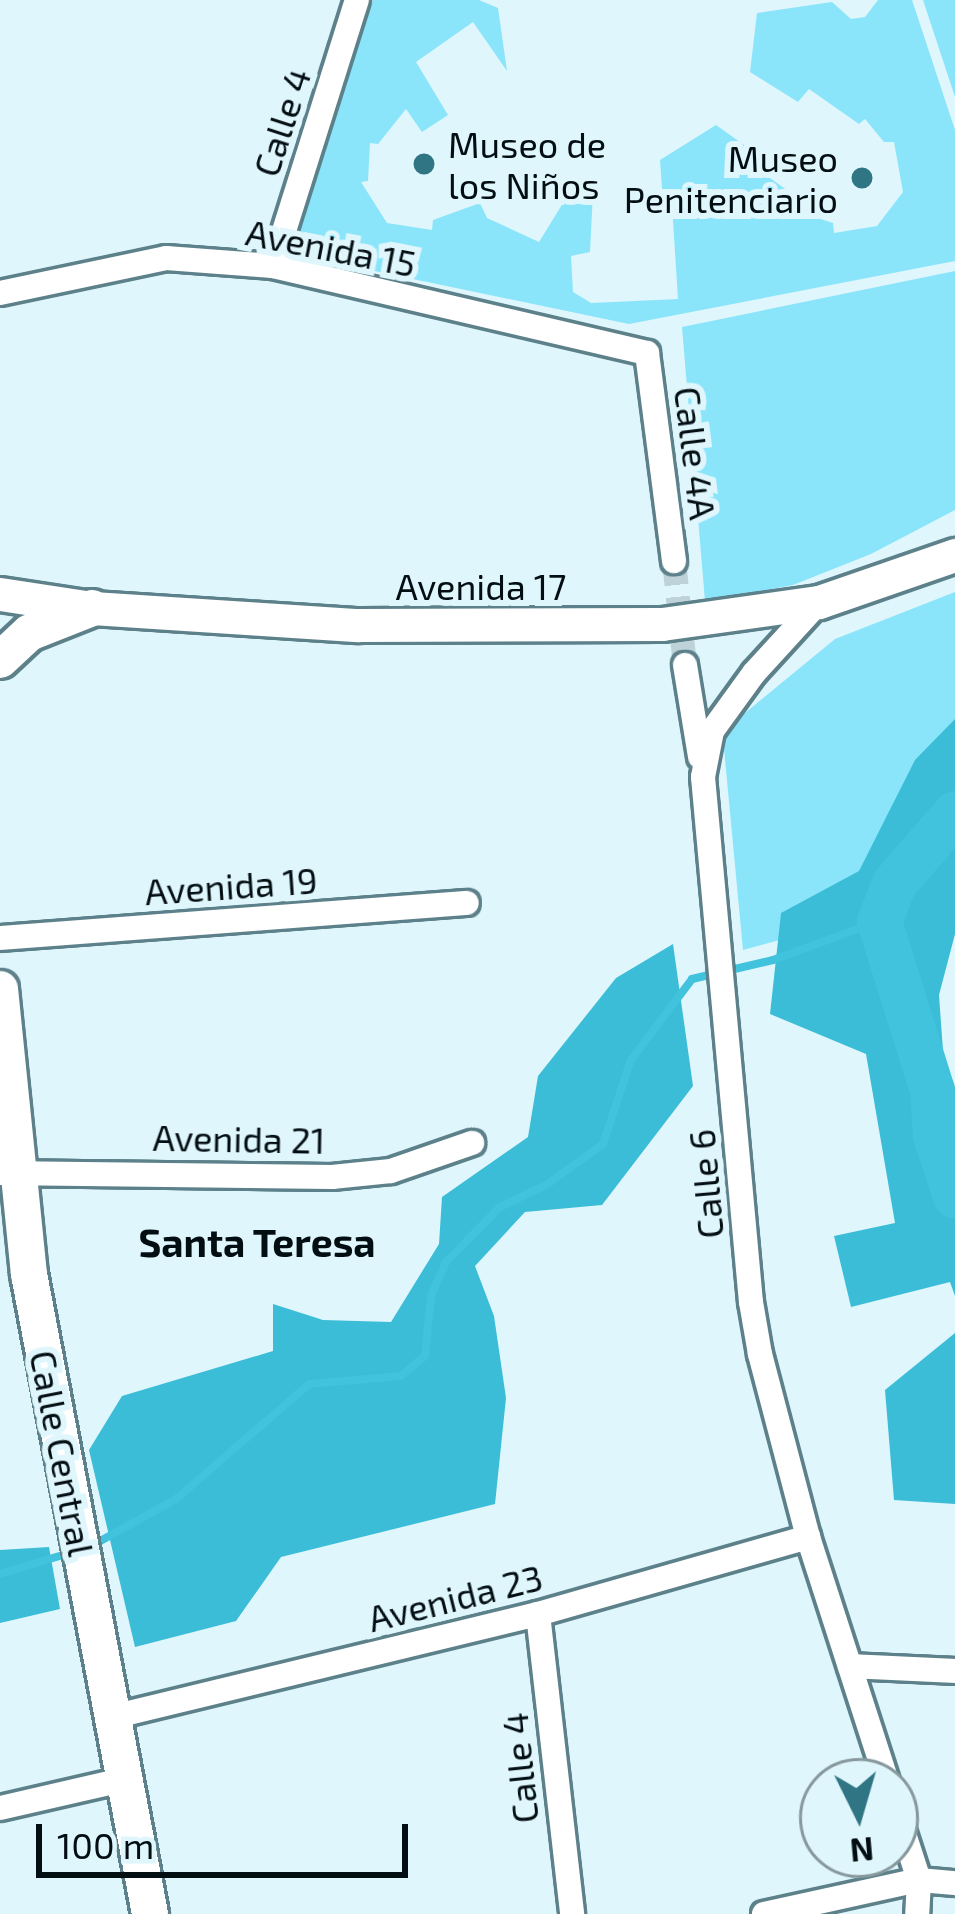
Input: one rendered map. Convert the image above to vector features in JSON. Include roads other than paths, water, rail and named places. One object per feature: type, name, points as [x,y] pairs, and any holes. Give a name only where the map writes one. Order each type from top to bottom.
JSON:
[{"type":"main road","name":"Avenida 17","points":[[0,594],[92,608],[358,625],[662,624],[819,602],[955,555]]},
{"type":"main road","points":[[0,660],[29,633],[92,608]]},
{"type":"main road","name":"Calle Central","points":[[0,988],[10,1171],[116,1716],[147,1914]]},
{"type":"street","name":"Calle 4","points":[[273,266],[357,0]]},
{"type":"street","name":"Avenida 15","points":[[0,293],[166,258],[273,266],[646,353]]},
{"type":"street","name":"Calle 4A","points":[[646,353],[674,561]]},
{"type":"street","name":"Calle 6","points":[[819,602],[754,673],[712,731],[703,777],[751,1302],[808,1537],[879,1758]]},
{"type":"street","points":[[685,664],[703,777]]},
{"type":"street","name":"Avenida 19","points":[[0,938],[467,903]]},
{"type":"street","name":"Avenida 21","points":[[10,1171],[332,1177],[391,1171],[472,1143]]},
{"type":"street","name":"Avenida 23","points":[[116,1716],[538,1614],[808,1537]]},
{"type":"street","name":"Calle 4","points":[[538,1614],[572,1914]]},
{"type":"street","points":[[850,1666],[955,1671]]},
{"type":"street","points":[[0,1808],[127,1779]]},
{"type":"street","points":[[764,1914],[919,1880],[955,1883]]},
{"type":"street","points":[[917,1914],[919,1880]]},
{"type":"waterway","points":[[955,813],[894,883],[879,921],[932,1090],[935,1136],[955,1196]]},
{"type":"waterway","points":[[93,1545],[176,1499],[309,1384],[401,1376],[425,1356],[431,1296],[446,1262],[500,1207],[546,1185],[603,1144],[631,1060],[692,979],[773,960],[879,921]]},
{"type":"waterway","points":[[0,1574],[73,1552]]},
{"type":"tunnel","points":[[674,561],[685,665]]},
{"type":"place","name":"Museo de los Niños","points":[[424,164]]},
{"type":"place","name":"Museo Penitenciario","points":[[862,178]]},
{"type":"district","name":"Santa Teresa","points":[[257,1242]]}]
